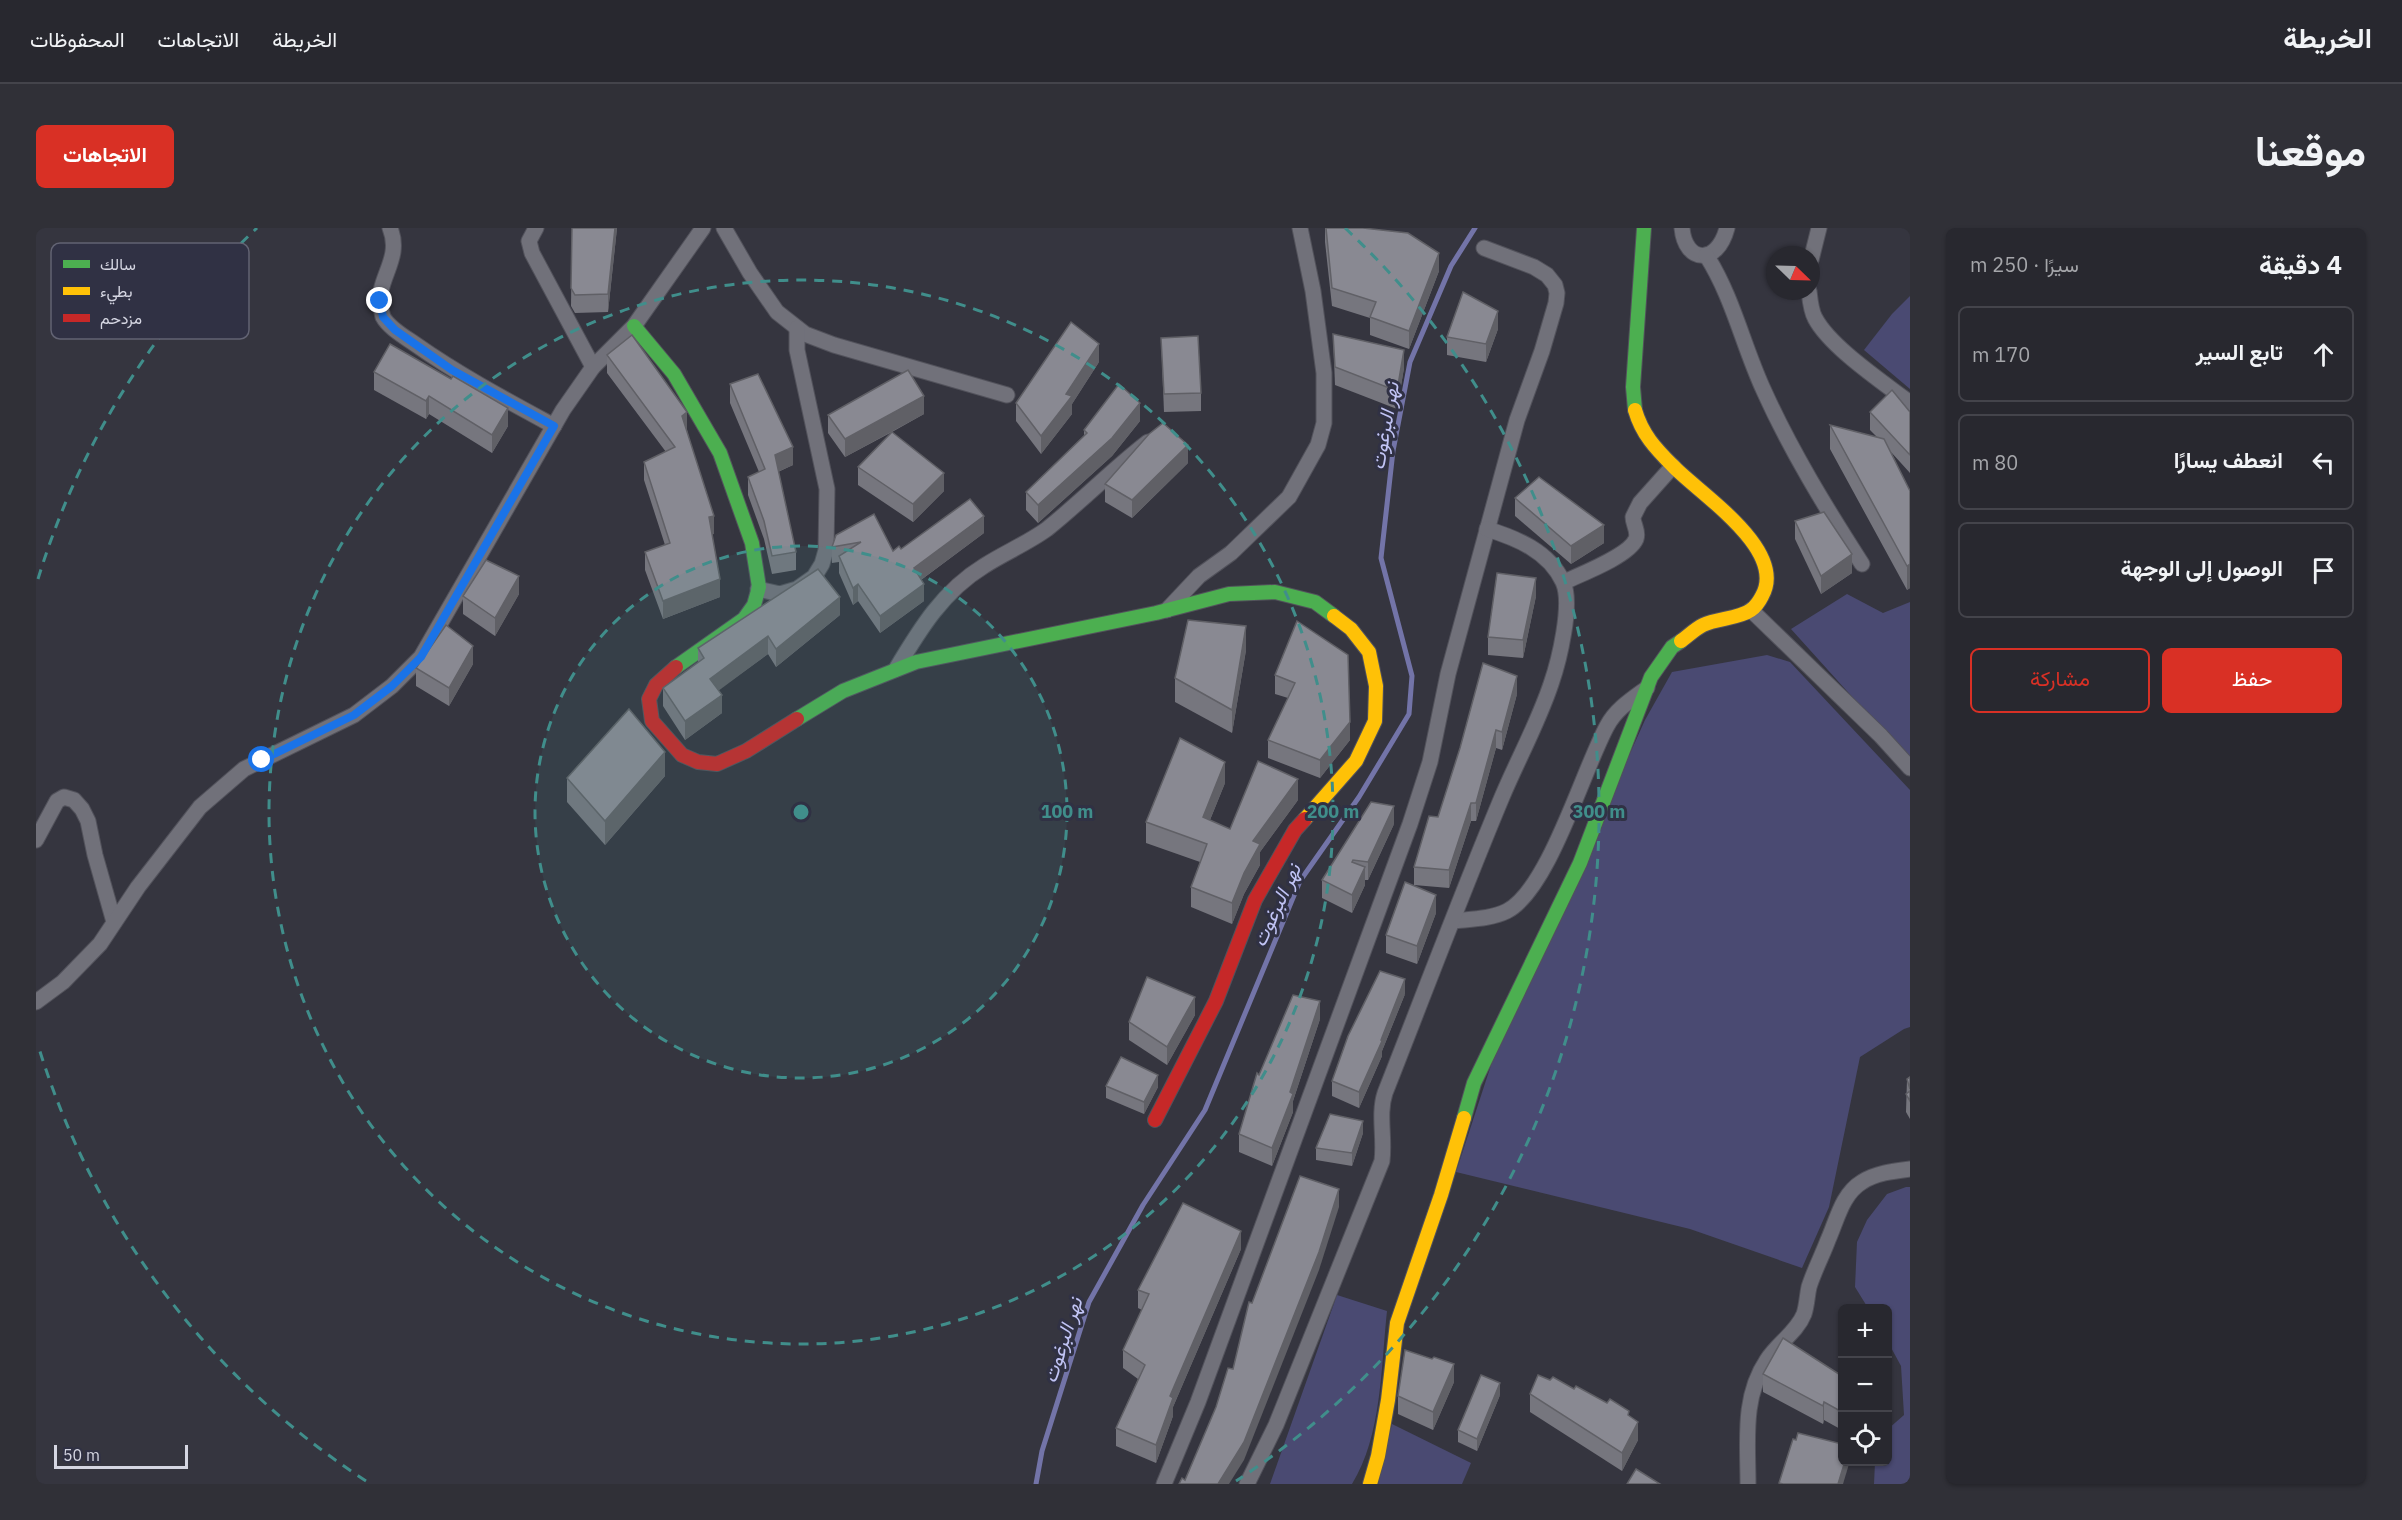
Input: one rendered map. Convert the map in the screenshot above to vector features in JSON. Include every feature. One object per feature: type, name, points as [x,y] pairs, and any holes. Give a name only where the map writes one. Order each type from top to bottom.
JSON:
[{"type":"street","points":[[390,228],[394,242],[394,254],[382,288],[380,301],[383,317],[395,330],[452,370],[554,426]]},
{"type":"street","points":[[536,228],[529,241],[532,253],[593,367]]},
{"type":"street","points":[[36,1002],[63,982],[100,944],[180,830],[200,807],[244,769],[354,715],[392,686],[421,657],[554,426],[593,367],[634,326],[703,228]]},
{"type":"street","points":[[724,228],[772,305],[805,334],[834,345],[1007,395]]},
{"type":"street","points":[[1167,610],[1199,576],[1231,554],[1289,498],[1318,445],[1324,423],[1324,374],[1313,291],[1300,228]]},
{"type":"street","points":[[1370,1484],[1389,1400],[1397,1323],[1441,1195],[1474,1083],[1580,863],[1650,677],[1672,647],[1703,625],[1751,610],[1761,598],[1768,577],[1765,564],[1752,540],[1727,514],[1673,466],[1641,430],[1635,410],[1633,387],[1644,228]]},
{"type":"street","points":[[1682,228],[1685,243],[1696,252],[1706,255],[1710,255],[1718,248],[1727,228]]},
{"type":"street","points":[[1815,246],[1820,228]]},
{"type":"street","points":[[1164,1484],[1206,1380],[1410,824],[1430,762],[1449,674],[1516,420],[1542,351],[1557,293],[1555,285],[1547,275],[1534,267],[1485,248]]},
{"type":"street","points":[[1706,255],[1735,313],[1763,390],[1783,430],[1824,504],[1862,564]]},
{"type":"street","points":[[1811,300],[1814,317],[1823,331],[1854,359],[1910,403]]},
{"type":"street","points":[[634,326],[674,374],[720,453],[752,543],[758,589],[754,605],[744,619],[681,662],[656,685],[649,699],[652,721],[682,755],[698,762],[717,764],[746,751],[843,691],[916,662],[1167,610],[1229,594],[1275,592],[1315,602],[1351,629],[1363,644],[1368,652],[1376,686],[1375,721],[1356,761],[1295,830],[1255,900],[1216,1001],[1155,1120]]},
{"type":"street","points":[[758,589],[780,594],[797,589],[814,577],[822,564],[826,550],[827,489],[797,350],[797,328]]},
{"type":"street","points":[[896,669],[940,601],[982,567],[1045,530],[1079,503],[1117,466],[1155,436]]},
{"type":"street","points":[[1564,582],[1619,555],[1632,544],[1636,538],[1633,517],[1636,511],[1673,466]]},
{"type":"street","points":[[1247,1484],[1276,1425],[1382,1161],[1384,1143],[1382,1101],[1502,798],[1551,685],[1561,650],[1567,609],[1564,582],[1550,563],[1519,539],[1487,530]]},
{"type":"street","points":[[1751,610],[1881,736],[1910,768]]},
{"type":"street","points":[[1453,921],[1497,915],[1510,910],[1532,888],[1547,862],[1608,724],[1624,704],[1647,688]]},
{"type":"street","points":[[36,840],[57,801],[64,797],[74,800],[88,821],[114,922]]},
{"type":"street","points":[[1748,1484],[1748,1405],[1755,1382],[1766,1360],[1782,1339],[1798,1325],[1805,1312],[1817,1264],[1838,1214],[1850,1192],[1860,1183],[1879,1175],[1910,1169]]},
{"type":"shaded area","points":[[1910,296],[1910,389],[1864,350],[1892,314]]},
{"type":"shaded area","points":[[1847,594],[1883,613],[1910,602],[1910,761],[1791,629]]},
{"type":"shaded area","points":[[1767,655],[1790,662],[1910,790],[1910,1027],[1860,1057],[1829,1207],[1802,1268],[1690,1229],[1456,1172],[1494,1056],[1645,720],[1672,672]]},
{"type":"shaded area","points":[[1910,1187],[1910,1484],[1874,1484],[1875,1466],[1892,1466],[1892,1426],[1904,1415],[1901,1366],[1892,1349],[1892,1304],[1866,1304],[1855,1287],[1857,1242],[1867,1220],[1887,1194]]},
{"type":"shaded area","points":[[1337,1295],[1387,1311],[1375,1423],[1362,1465],[1352,1484],[1270,1484]]},
{"type":"shaded area","points":[[1392,1424],[1471,1463],[1462,1484],[1378,1484]]},
{"type":"building","points":[[572,228],[615,228],[608,294],[575,295],[571,288]]},
{"type":"building","points":[[1326,228],[1363,228],[1408,233],[1439,253],[1409,331],[1370,317],[1376,302],[1332,288]]},
{"type":"building","points":[[1463,292],[1498,311],[1486,344],[1447,337]]},
{"type":"building","points":[[1071,322],[1099,344],[1066,394],[1072,396],[1041,436],[1016,403]]},
{"type":"building","points":[[1333,334],[1404,350],[1397,391],[1335,367]]},
{"type":"building","points":[[632,335],[687,412],[682,416],[714,516],[709,517],[720,579],[663,601],[645,552],[670,543],[644,462],[675,447],[607,355]]},
{"type":"building","points":[[1198,336],[1201,393],[1164,394],[1161,338]]},
{"type":"building","points":[[390,344],[451,379],[453,376],[508,408],[492,435],[429,396],[426,401],[374,372]]},
{"type":"building","points":[[908,370],[924,396],[845,439],[828,415]]},
{"type":"building","points":[[758,374],[793,447],[775,455],[796,552],[772,556],[764,521],[748,477],[765,469],[730,384]]},
{"type":"building","points":[[1119,384],[1140,403],[1112,438],[1038,505],[1026,492],[1087,433],[1084,430]]},
{"type":"building","points":[[1892,390],[1910,412],[1910,455],[1870,412]]},
{"type":"building","points":[[1163,423],[1188,445],[1132,500],[1105,484],[1149,434]]},
{"type":"building","points":[[1830,425],[1884,439],[1910,491],[1910,564],[1907,566]]},
{"type":"building","points":[[892,432],[944,473],[913,504],[858,467]]},
{"type":"building","points":[[1539,477],[1604,525],[1571,546],[1515,498]]},
{"type":"building","points":[[970,499],[984,516],[914,568],[924,584],[880,616],[858,584],[853,588],[839,556],[861,542],[832,547],[836,535],[874,514],[893,551],[899,546],[901,549]]},
{"type":"building","points":[[1824,512],[1852,554],[1821,576],[1795,521]]},
{"type":"building","points":[[486,560],[519,576],[495,618],[463,596]]},
{"type":"building","points":[[818,569],[840,597],[776,649],[768,636],[710,679],[722,695],[685,721],[663,688],[704,658],[698,648]]},
{"type":"building","points":[[1497,573],[1536,578],[1523,640],[1488,637]]},
{"type":"building","points":[[1188,620],[1246,626],[1232,710],[1175,678]]},
{"type":"building","points":[[1297,621],[1348,655],[1350,722],[1320,760],[1268,740],[1295,683],[1275,675]]},
{"type":"building","points":[[446,625],[473,646],[449,688],[416,668]]},
{"type":"building","points":[[1483,663],[1517,676],[1502,732],[1496,730],[1476,803],[1471,803],[1449,870],[1414,867],[1429,816],[1438,817]]},
{"type":"building","points":[[629,709],[665,752],[605,821],[567,778]]},
{"type":"building","points":[[1180,738],[1225,762],[1203,817],[1230,829],[1258,761],[1298,779],[1253,841],[1260,844],[1244,873],[1232,903],[1191,887],[1207,844],[1146,822]]},
{"type":"building","points":[[1371,802],[1394,806],[1368,862],[1353,860],[1352,862],[1365,867],[1352,895],[1322,880]]},
{"type":"building","points":[[1405,882],[1436,895],[1417,946],[1386,935]]},
{"type":"building","points":[[1380,971],[1405,979],[1382,1041],[1359,1092],[1332,1081],[1348,1036]]},
{"type":"building","points":[[1147,977],[1195,997],[1167,1047],[1129,1022]]},
{"type":"building","points":[[1293,995],[1320,1001],[1290,1092],[1293,1094],[1272,1148],[1239,1134],[1257,1073],[1259,1075]]},
{"type":"building","points":[[1121,1057],[1158,1075],[1144,1102],[1106,1086]]},
{"type":"building","points":[[1330,1114],[1363,1121],[1352,1153],[1316,1148]]},
{"type":"building","points":[[1300,1176],[1339,1189],[1319,1252],[1244,1442],[1218,1484],[1179,1484],[1182,1478],[1185,1480],[1216,1407],[1228,1368],[1233,1369],[1249,1302],[1252,1303]]},
{"type":"building","points":[[1183,1203],[1241,1231],[1170,1396],[1173,1398],[1156,1445],[1116,1428],[1145,1365],[1123,1350],[1149,1294],[1138,1290]]},
{"type":"building","points":[[1783,1338],[1838,1373],[1838,1410],[1824,1402],[1823,1406],[1763,1374]]},
{"type":"building","points":[[1405,1350],[1454,1364],[1433,1412],[1398,1396]]},
{"type":"building","points":[[1481,1375],[1500,1383],[1477,1439],[1458,1430]]},
{"type":"building","points":[[1538,1375],[1550,1380],[1553,1377],[1574,1389],[1576,1386],[1607,1403],[1610,1399],[1629,1411],[1628,1415],[1638,1422],[1622,1453],[1530,1394]]},
{"type":"building","points":[[1798,1433],[1838,1443],[1838,1466],[1843,1466],[1838,1484],[1779,1483],[1793,1439],[1796,1440]]},
{"type":"building","points":[[1636,1469],[1660,1484],[1627,1484]]},
{"type":"waterway","name":"نهر البرغوت","points":[[1036,1484],[1042,1451],[1089,1302],[1143,1205],[1205,1110],[1300,881],[1359,797],[1409,714],[1412,676],[1381,558],[1393,451],[1410,362],[1451,266],[1475,228]]},
{"type":"traffic: fast","points":[[1635,410],[1633,387],[1644,228]]},
{"type":"traffic: fast","points":[[634,326],[674,374],[720,453],[752,543],[759,587],[754,605],[744,619],[676,667]]},
{"type":"traffic: fast","points":[[797,719],[843,691],[916,662],[1156,613],[1229,594],[1275,592],[1315,602],[1334,616]]},
{"type":"traffic: fast","points":[[1464,1118],[1474,1083],[1580,863],[1651,677],[1672,647],[1681,641]]},
{"type":"traffic: slow","points":[[1635,410],[1645,434],[1660,453],[1720,507],[1752,542],[1763,560],[1767,578],[1762,596],[1751,610],[1703,625],[1681,641]]},
{"type":"traffic: slow","points":[[1305,819],[1356,761],[1375,721],[1376,686],[1369,652],[1351,629],[1334,616]]},
{"type":"traffic: slow","points":[[1370,1484],[1378,1456],[1388,1400],[1397,1323],[1441,1195],[1464,1118]]},
{"type":"traffic: jam","points":[[676,667],[656,685],[649,699],[652,721],[682,755],[698,762],[717,764],[746,751],[797,719]]},
{"type":"traffic: jam","points":[[1155,1120],[1216,1001],[1255,900],[1295,830],[1305,819]]},
{"type":"route","points":[[262,760],[354,715],[392,686],[421,657],[554,426],[452,370],[395,330],[383,317],[380,301]]}]
